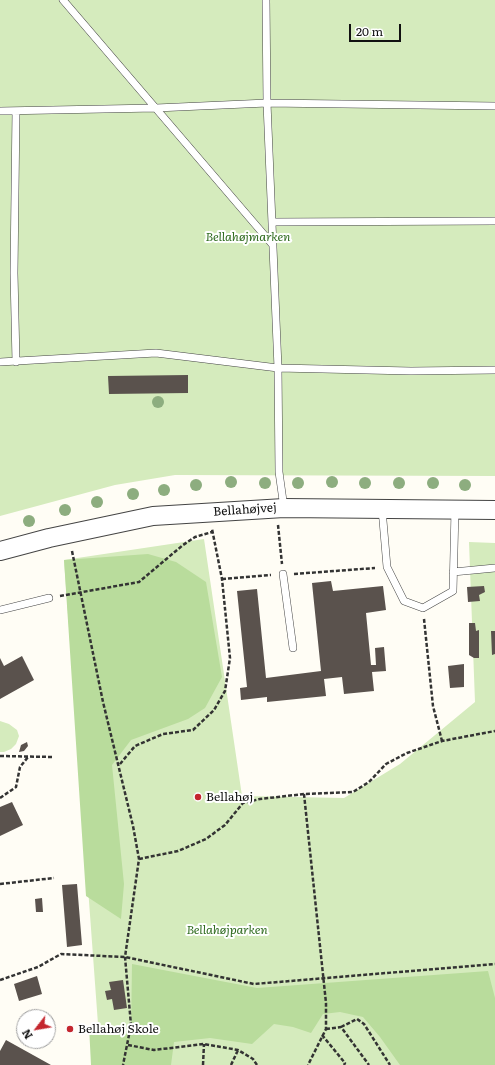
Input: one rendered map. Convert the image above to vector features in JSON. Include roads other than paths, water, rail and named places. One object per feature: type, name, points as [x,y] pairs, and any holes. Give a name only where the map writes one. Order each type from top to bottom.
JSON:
[{"type":"street","name":"Bellahøjvej","points":[[0,552],[68,534],[153,516],[284,508],[495,510]]},
{"type":"lane","points":[[63,0],[272,244]]},
{"type":"lane","points":[[266,0],[267,103],[278,368],[279,472],[284,508]]},
{"type":"lane","points":[[0,111],[156,108],[267,103],[495,106]]},
{"type":"lane","points":[[16,111],[14,273],[16,362]]},
{"type":"lane","points":[[272,222],[495,221]]},
{"type":"lane","points":[[0,362],[156,353],[278,368],[411,371],[495,370]]},
{"type":"lane","points":[[382,509],[387,567],[404,601],[423,608],[453,591],[455,510]]},
{"type":"lane","points":[[453,572],[495,568]]},
{"type":"lane","points":[[283,574],[293,648]]},
{"type":"lane","points":[[0,610],[49,598]]},
{"type":"place","name":"Bellahøj","points":[[198,797]]},
{"type":"place","name":"Bellahøj Skole","points":[[70,1029]]},
{"type":"park label","name":"Bellahøjmarken","points":[[248,237]]},
{"type":"park label","name":"Bellahøjparken","points":[[227,930]]}]
